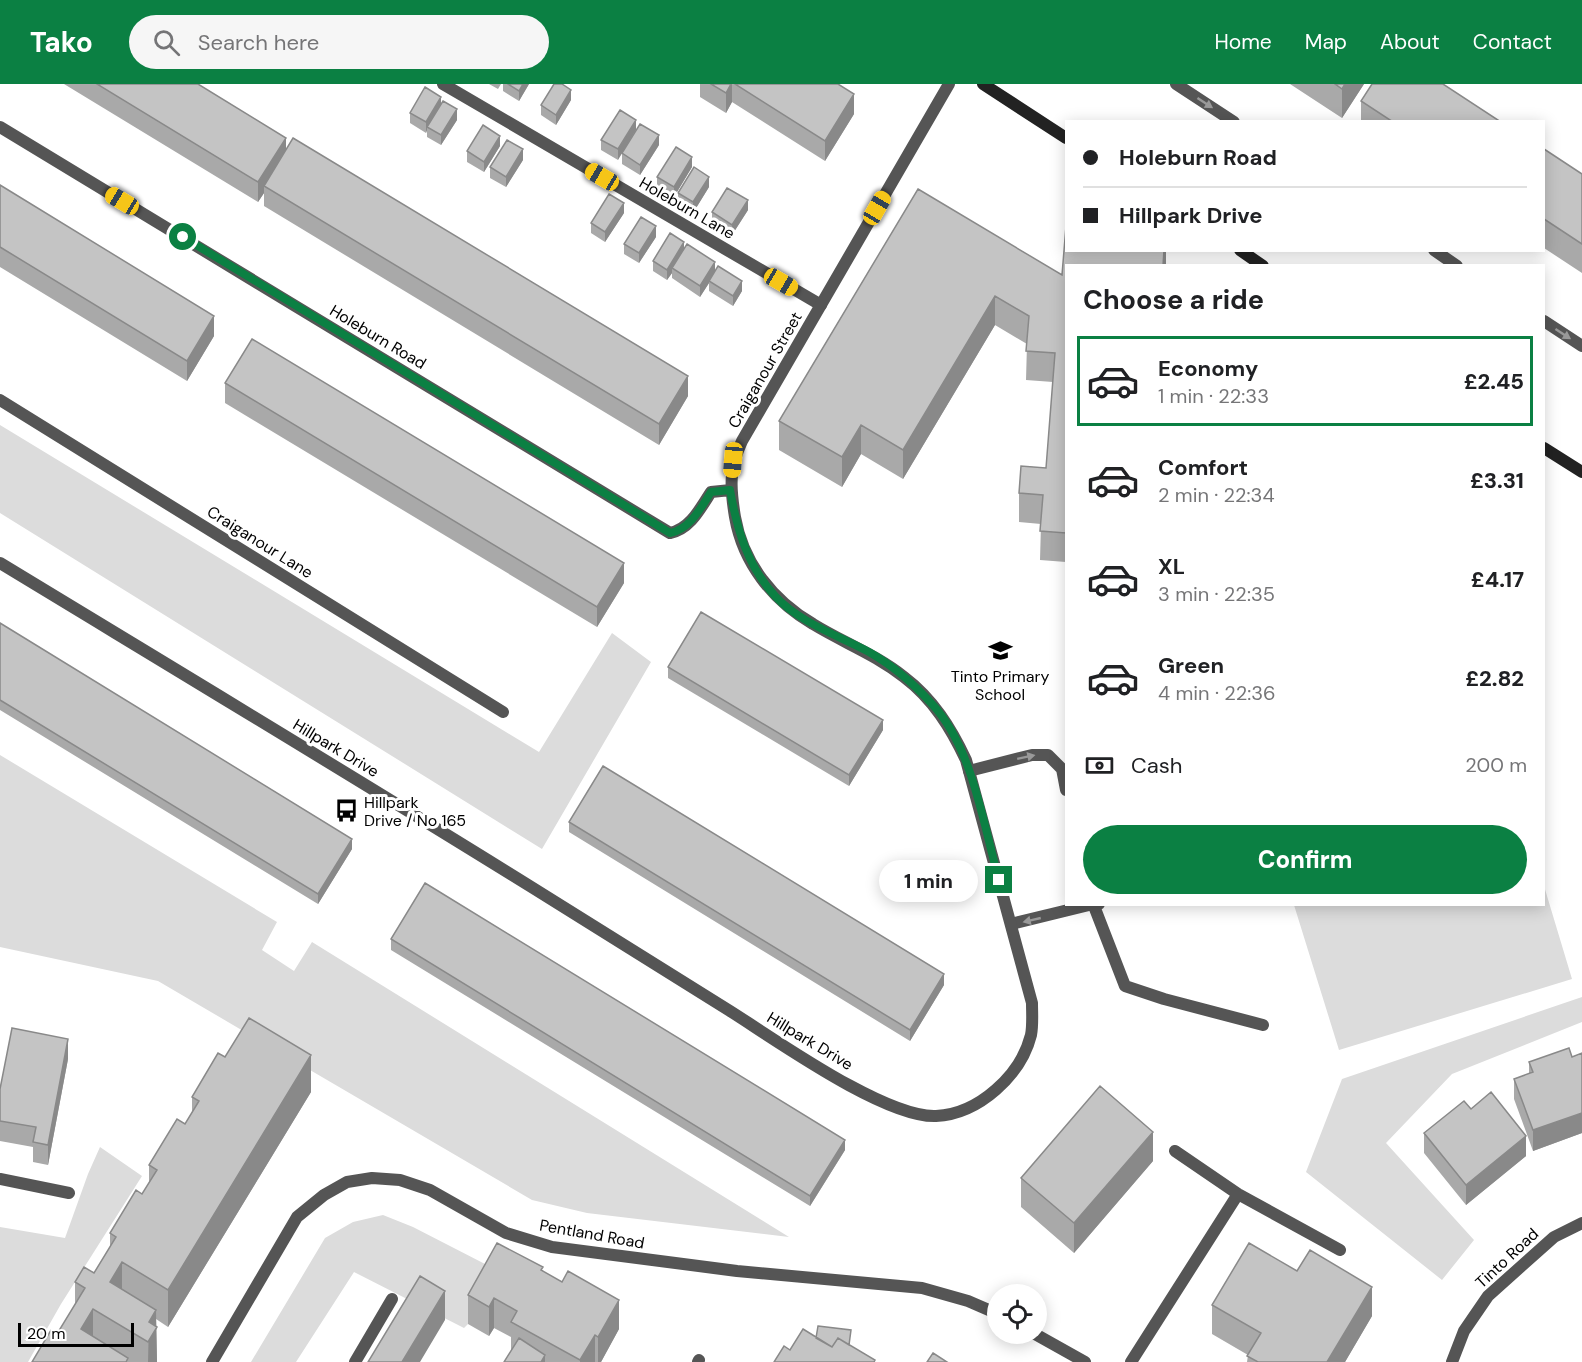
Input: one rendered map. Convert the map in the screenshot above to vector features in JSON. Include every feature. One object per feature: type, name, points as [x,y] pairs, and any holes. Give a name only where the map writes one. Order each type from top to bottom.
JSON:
[{"type":"main road","points":[[983,84],[1065,137]]},
{"type":"main road","points":[[1243,252],[1260,264]]},
{"type":"main road","points":[[1545,448],[1582,472]]},
{"type":"street","name":"Holeburn Lane","points":[[443,84],[821,305]]},
{"type":"street","name":"Craiganour Street","points":[[730,490],[733,460],[742,441],[949,84]]},
{"type":"street","points":[[1176,84],[1231,120]]},
{"type":"street","name":"Holeburn Road","points":[[0,127],[670,533],[682,530],[711,492],[730,490]]},
{"type":"street","points":[[1437,252],[1454,264]]},
{"type":"street","points":[[1545,322],[1582,346]]},
{"type":"street","name":"Craiganour Lane","points":[[0,400],[503,712]]},
{"type":"street","name":"Hillpark Drive","points":[[0,563],[523,882],[806,1059],[888,1104],[912,1112],[936,1116],[960,1110],[988,1096],[1008,1079],[1022,1060],[1032,1033],[1032,1003],[969,771],[952,730],[933,705],[906,678],[872,654],[812,624],[777,598],[758,575],[745,549],[736,525],[730,490]]},
{"type":"street","points":[[969,771],[1032,755],[1048,755],[1062,769],[1065,785]]},
{"type":"street","points":[[1011,924],[1091,906]]},
{"type":"street","points":[[1095,906],[1125,986],[1164,999],[1263,1025]]},
{"type":"street","points":[[1175,1150],[1238,1194],[1341,1250]]},
{"type":"street","name":"Pentland Road","points":[[212,1362],[282,1238],[297,1217],[324,1195],[347,1182],[372,1178],[400,1180],[430,1190],[506,1233],[552,1247],[737,1271],[922,1288],[968,1301],[987,1309]]},
{"type":"street","points":[[0,1179],[69,1192]]},
{"type":"street","points":[[1131,1362],[1238,1194]]},
{"type":"street","name":"Tinto Road","points":[[1452,1362],[1464,1331],[1488,1296],[1554,1237],[1582,1223]]},
{"type":"street","points":[[355,1362],[392,1299]]},
{"type":"street","points":[[1047,1341],[1085,1362]]},
{"type":"shaded area","points":[[0,425],[539,752],[612,633],[651,662],[542,849],[0,513]]},
{"type":"shaded area","points":[[0,755],[277,922],[262,950],[294,971],[312,942],[789,1237],[587,1213],[532,1200],[158,981],[0,947]]},
{"type":"shaded area","points":[[1545,889],[1572,979],[1339,1050],[1294,906],[1545,906]]},
{"type":"shaded area","points":[[1582,997],[1582,1022],[1452,1074],[1386,1143],[1474,1240],[1442,1280],[1306,1172],[1342,1079]]},
{"type":"shaded area","points":[[100,1147],[142,1176],[61,1304],[28,1362],[0,1362],[0,1227],[65,1238]]},
{"type":"shaded area","points":[[383,1215],[413,1227],[485,1264],[500,1267],[468,1324],[464,1328],[354,1272],[296,1362],[251,1362],[325,1238],[353,1222]]},
{"type":"building","points":[[97,84],[198,84],[286,138],[258,182]]},
{"type":"building","points":[[508,84],[523,84],[519,91]]},
{"type":"building","points":[[554,84],[562,84],[571,90],[556,115],[541,105]]},
{"type":"building","points":[[711,84],[731,84],[726,93]]},
{"type":"building","points":[[735,84],[838,84],[854,94],[825,141]]},
{"type":"building","points":[[1335,84],[1345,84],[1342,89]]},
{"type":"building","points":[[1372,84],[1443,84],[1498,120],[1390,120],[1361,101]]},
{"type":"building","points":[[425,87],[441,97],[426,122],[410,113]]},
{"type":"building","points":[[443,101],[457,109],[441,135],[427,127]]},
{"type":"building","points":[[620,110],[636,120],[618,149],[601,140]]},
{"type":"building","points":[[640,124],[659,135],[640,165],[622,153]]},
{"type":"building","points":[[483,125],[500,136],[484,162],[467,151]]},
{"type":"building","points":[[293,138],[688,376],[659,424],[264,186]]},
{"type":"building","points":[[507,140],[523,149],[506,177],[490,167]]},
{"type":"building","points":[[676,147],[692,157],[674,187],[657,177]]},
{"type":"building","points":[[1545,150],[1582,174],[1582,244],[1545,220]]},
{"type":"building","points":[[694,167],[709,177],[693,202],[678,193]]},
{"type":"building","points":[[0,185],[214,316],[187,361],[0,247]]},
{"type":"building","points":[[727,188],[748,200],[732,225],[712,212]]},
{"type":"building","points":[[918,189],[1062,275],[1065,238],[1065,252],[1164,252],[1163,264],[1065,264],[1065,533],[1040,531],[1043,495],[1019,493],[1021,466],[1046,468],[1055,353],[1026,351],[1029,316],[995,296],[903,450],[861,425],[842,457],[779,421]]},
{"type":"building","points":[[609,194],[624,203],[605,232],[591,223]]},
{"type":"building","points":[[641,217],[656,226],[639,253],[624,244]]},
{"type":"building","points":[[670,233],[684,242],[667,270],[653,261]]},
{"type":"building","points":[[687,244],[715,262],[700,286],[672,268]]},
{"type":"building","points":[[718,266],[742,281],[733,296],[709,281]]},
{"type":"building","points":[[252,339],[624,563],[597,607],[225,383]]},
{"type":"building","points":[[701,612],[883,720],[849,775],[668,667]]},
{"type":"building","points":[[0,623],[352,839],[318,894],[0,700]]},
{"type":"building","points":[[603,766],[944,974],[910,1030],[569,822]]},
{"type":"building","points":[[425,883],[845,1140],[810,1196],[391,939]]},
{"type":"building","points":[[249,1018],[311,1055],[168,1290],[122,1262],[110,1282],[156,1310],[149,1322],[157,1327],[148,1342],[93,1309],[81,1329],[128,1358],[126,1362],[32,1362],[51,1330],[57,1334],[85,1288],[75,1282],[84,1267],[94,1273],[116,1237],[110,1233],[136,1190],[142,1194],[157,1170],[149,1165],[177,1119],[185,1124],[199,1101],[192,1097],[218,1053],[225,1057]]},
{"type":"building","points":[[12,1028],[68,1039],[48,1145],[33,1142],[36,1127],[0,1121],[0,1089]]},
{"type":"building","points":[[1569,1048],[1572,1057],[1582,1053],[1582,1113],[1533,1130],[1514,1079],[1533,1072],[1529,1062]]},
{"type":"building","points":[[1100,1086],[1153,1132],[1074,1223],[1021,1178]]},
{"type":"building","points":[[1491,1092],[1526,1136],[1466,1185],[1424,1133],[1464,1101],[1471,1109]]},
{"type":"building","points":[[497,1243],[543,1267],[541,1270],[562,1282],[568,1271],[619,1300],[598,1337],[595,1335],[580,1360],[511,1322],[517,1311],[494,1298],[489,1307],[468,1295]]},
{"type":"building","points":[[1249,1243],[1297,1271],[1310,1250],[1372,1287],[1327,1362],[1258,1362],[1247,1356],[1261,1333],[1212,1305]]},
{"type":"building","points":[[420,1276],[445,1291],[402,1362],[368,1362]]},
{"type":"building","points":[[818,1326],[851,1330],[849,1345],[838,1338],[832,1347],[816,1338]]},
{"type":"building","points":[[803,1329],[832,1347],[838,1338],[875,1360],[874,1362],[774,1362],[784,1346],[790,1350]]},
{"type":"building","points":[[519,1338],[545,1355],[541,1362],[504,1362]]},
{"type":"building","points":[[933,1353],[947,1362],[927,1362]]},
{"type":"place","name":"Tinto Primary School","points":[[1000,651]]},
{"type":"place","name":"Hillpark Drive / No 165","points":[[346,811]]},
{"type":"route","points":[[183,237],[670,533],[682,530],[711,492],[730,490],[736,525],[745,549],[758,575],[777,598],[812,624],[872,654],[906,678],[933,705],[952,730],[966,760],[999,880]]}]
